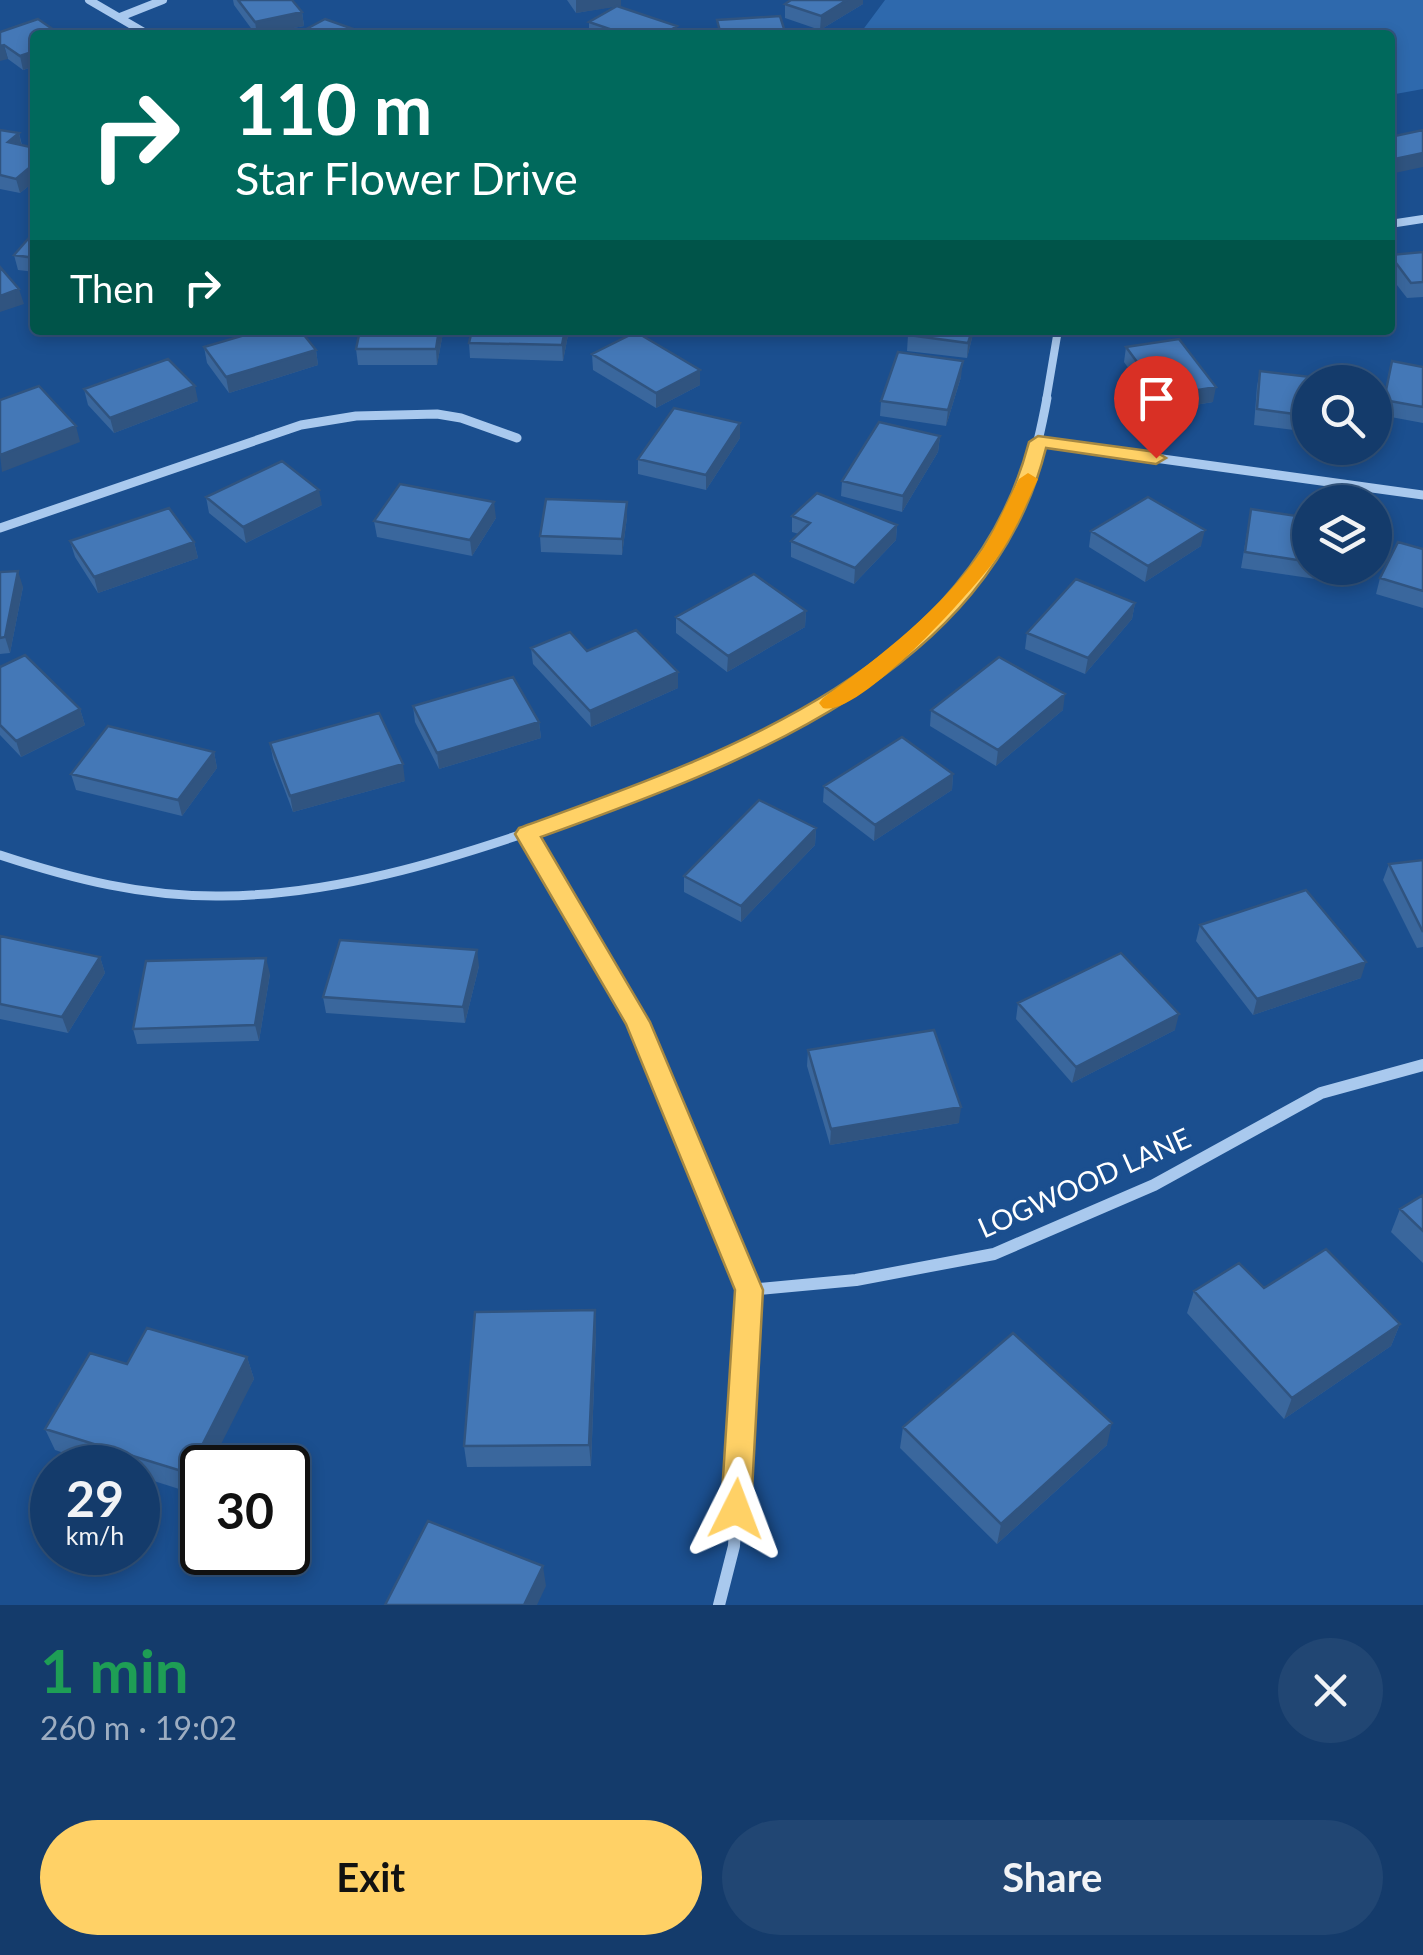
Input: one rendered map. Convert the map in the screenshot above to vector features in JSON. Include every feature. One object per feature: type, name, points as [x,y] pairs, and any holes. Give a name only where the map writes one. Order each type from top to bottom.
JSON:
[{"type":"street","points":[[89,0],[142,30]]},
{"type":"street","points":[[120,17],[163,0]]},
{"type":"street","points":[[1395,223],[1423,219]]},
{"type":"street","points":[[0,855],[86,884],[139,893],[254,896],[362,882],[527,834],[689,775],[765,740],[834,701],[894,657],[954,600],[993,549],[1030,476],[1057,335]]},
{"type":"street","points":[[0,528],[302,425],[356,416],[437,414],[518,438]]},
{"type":"street","points":[[1038,442],[1423,495]]},
{"type":"street","points":[[527,834],[638,1022],[749,1290],[734,1546],[719,1605]]},
{"type":"street","name":"LOGWOOD LANE","points":[[749,1290],[856,1280],[994,1254],[1154,1185],[1322,1093],[1423,1065]]},
{"type":"shaded area","points":[[885,0],[1423,0],[1423,89],[1395,94],[1395,30],[863,30]]},
{"type":"building","points":[[238,0],[292,0],[302,12],[255,22]]},
{"type":"building","points":[[791,0],[847,0],[821,16],[785,4]]},
{"type":"building","points":[[617,6],[677,26],[671,30],[612,30],[589,22]]},
{"type":"building","points":[[780,16],[784,30],[720,30],[717,20]]},
{"type":"building","points":[[38,19],[54,30],[30,30],[30,53],[20,56],[0,46],[0,32]]},
{"type":"building","points":[[325,19],[356,30],[304,30]]},
{"type":"building","points":[[0,130],[19,133],[8,142],[30,147],[30,167],[16,179],[0,175]]},
{"type":"building","points":[[1423,130],[1423,153],[1395,159],[1395,136]]},
{"type":"building","points":[[30,237],[30,257],[14,255]]},
{"type":"building","points":[[1423,252],[1423,282],[1411,283],[1395,262],[1395,255]]},
{"type":"building","points":[[0,267],[19,289],[0,296]]},
{"type":"building","points":[[245,335],[304,335],[316,350],[226,377],[204,347]]},
{"type":"building","points":[[359,335],[438,335],[436,349],[356,349]]},
{"type":"building","points":[[471,335],[564,335],[562,345],[469,343]]},
{"type":"building","points":[[630,335],[641,335],[700,370],[656,393],[592,354]]},
{"type":"building","points":[[908,335],[970,335],[968,343]]},
{"type":"building","points":[[1179,339],[1216,387],[1162,396],[1126,347]]},
{"type":"building","points":[[898,352],[963,361],[948,410],[881,401]]},
{"type":"building","points":[[168,359],[195,386],[110,418],[84,389]]},
{"type":"building","points":[[1392,361],[1423,367],[1423,407],[1392,401]]},
{"type":"building","points":[[1260,371],[1292,375],[1292,414],[1257,409]]},
{"type":"building","points":[[39,386],[76,426],[0,455],[0,400]]},
{"type":"building","points":[[674,408],[740,423],[706,475],[638,459]]},
{"type":"building","points":[[879,422],[940,436],[903,496],[842,481]]},
{"type":"building","points":[[282,461],[319,490],[243,527],[206,497]]},
{"type":"building","points":[[400,484],[494,502],[470,540],[374,521]]},
{"type":"building","points":[[817,493],[897,525],[855,568],[791,541],[810,523],[792,516]]},
{"type":"building","points":[[1148,497],[1205,530],[1148,566],[1091,531]]},
{"type":"building","points":[[546,499],[627,502],[622,539],[540,536]]},
{"type":"building","points":[[169,508],[194,542],[94,577],[70,541]]},
{"type":"building","points":[[1251,509],[1292,515],[1292,559],[1245,552]]},
{"type":"building","points":[[1398,542],[1423,549],[1423,591],[1392,582],[1392,554]]},
{"type":"building","points":[[18,571],[5,637],[0,638],[0,572]]},
{"type":"building","points":[[754,574],[806,611],[728,656],[676,617]]},
{"type":"building","points":[[1076,579],[1135,603],[1088,658],[1027,633]]},
{"type":"building","points":[[636,630],[678,672],[590,711],[531,648],[570,632],[587,651]]},
{"type":"building","points":[[25,655],[80,709],[16,741],[0,725],[0,667]]},
{"type":"building","points":[[999,657],[1065,694],[998,750],[931,710]]},
{"type":"building","points":[[513,677],[539,722],[437,753],[413,706]]},
{"type":"building","points":[[379,713],[403,764],[290,796],[270,743]]},
{"type":"building","points":[[108,726],[214,752],[178,800],[71,774]]},
{"type":"building","points":[[902,737],[953,774],[875,825],[824,786]]},
{"type":"building","points":[[759,800],[816,828],[741,906],[684,876]]},
{"type":"building","points":[[1423,860],[1423,932],[1389,864]]},
{"type":"building","points":[[1306,890],[1366,962],[1257,999],[1200,925]]},
{"type":"building","points":[[0,936],[100,957],[62,1017],[0,1004]]},
{"type":"building","points":[[340,940],[477,950],[463,1007],[323,997]]},
{"type":"building","points":[[1121,953],[1179,1014],[1076,1067],[1018,1003]]},
{"type":"building","points":[[266,958],[255,1025],[133,1029],[146,961]]},
{"type":"building","points":[[934,1030],[961,1107],[831,1129],[808,1050]]},
{"type":"building","points":[[1423,1195],[1423,1231],[1400,1209]]},
{"type":"building","points":[[1326,1249],[1400,1324],[1292,1398],[1194,1291],[1239,1263],[1264,1288]]},
{"type":"building","points":[[595,1310],[589,1445],[464,1446],[475,1312]]},
{"type":"building","points":[[147,1328],[247,1357],[202,1445],[180,1445],[180,1471],[160,1464],[160,1445],[97,1445],[45,1429],[90,1353],[127,1364]]},
{"type":"building","points":[[1013,1333],[1112,1423],[1001,1524],[903,1427]]},
{"type":"building","points":[[428,1521],[543,1566],[524,1605],[385,1605]]},
{"type":"slow traffic","points":[[830,703],[894,657],[954,600],[993,549],[1028,479]]},
{"type":"route","points":[[736,1509],[749,1290],[638,1022],[527,834],[689,775],[765,740],[834,701],[894,657],[954,600],[993,549],[1030,476],[1038,442],[1156,458]]}]
